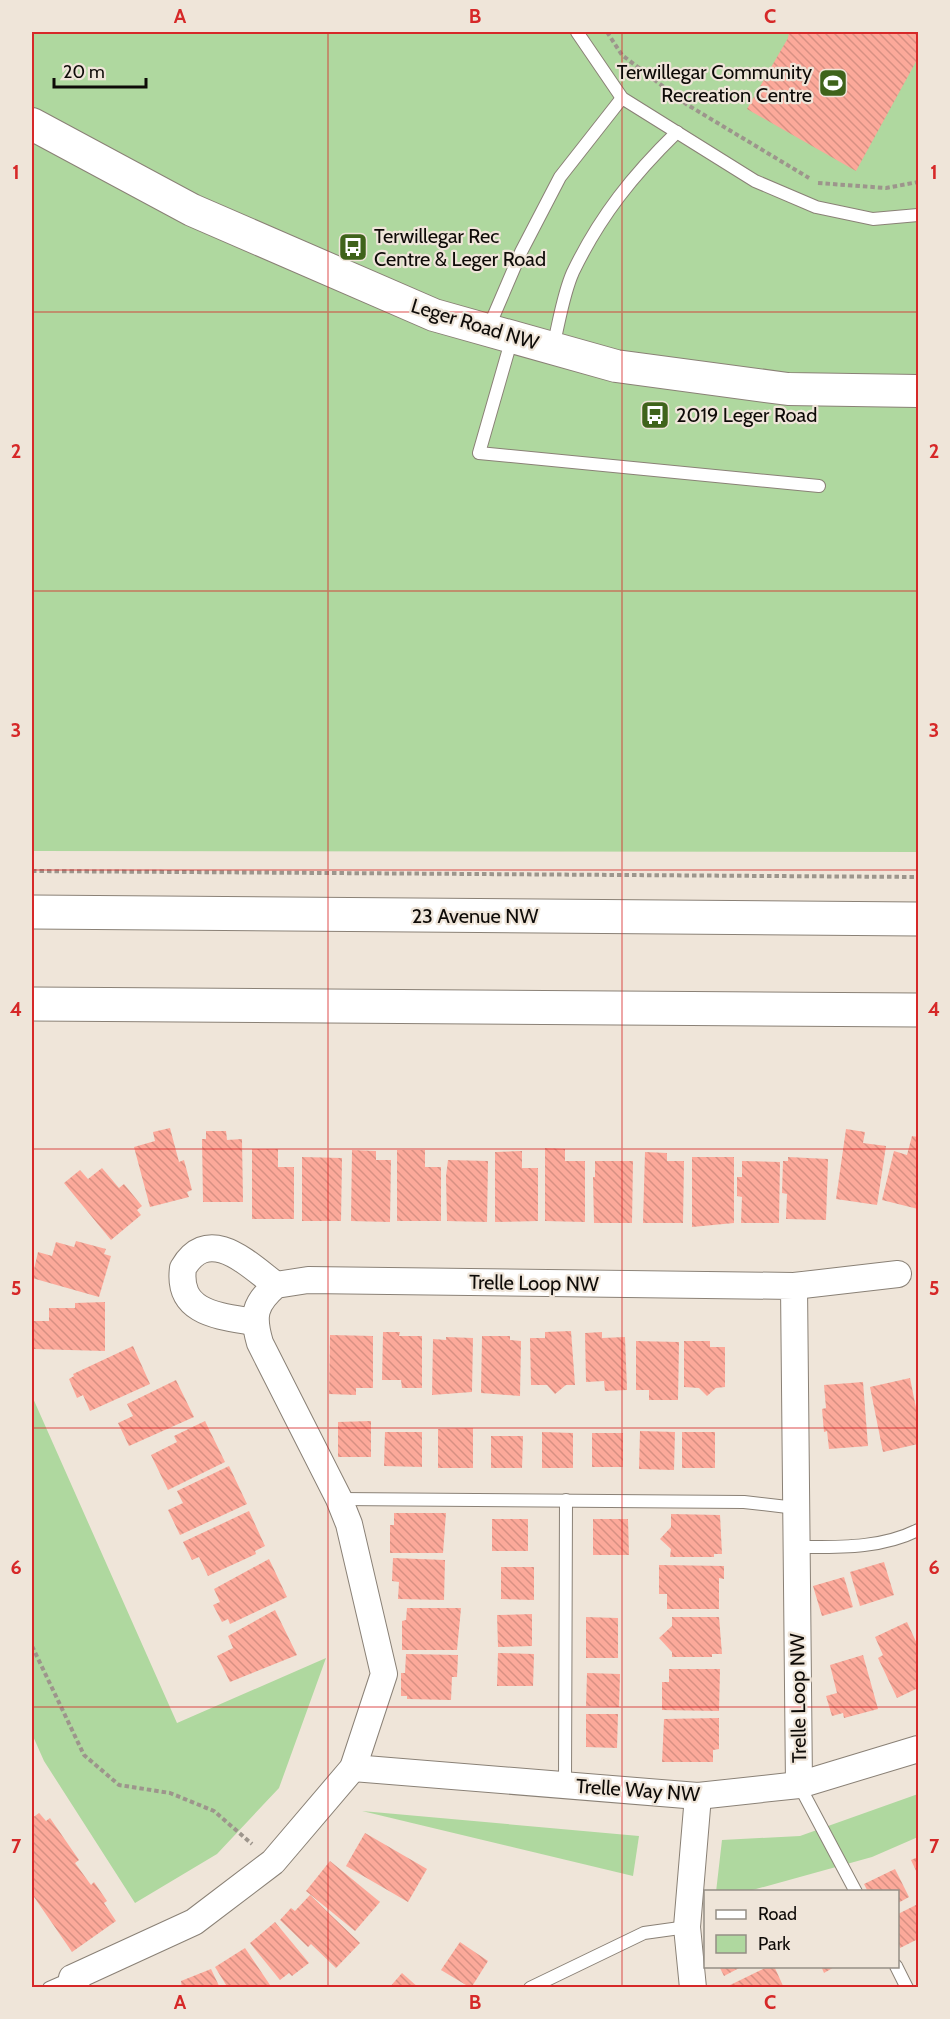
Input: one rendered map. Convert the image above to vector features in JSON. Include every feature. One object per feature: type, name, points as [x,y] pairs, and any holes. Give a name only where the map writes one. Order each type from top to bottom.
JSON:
[{"type":"main road","name":"23 Avenue NW","points":[[32,912],[918,920]]},
{"type":"main road","points":[[32,1004],[918,1010]]},
{"type":"street","name":"Leger Road NW","points":[[32,124],[192,210],[434,315],[616,366],[788,389],[918,391]]},
{"type":"street","points":[[774,1009],[918,996]]},
{"type":"street","points":[[66,1984],[194,1922],[273,1862],[352,1768],[384,1674],[349,1524],[339,1499],[260,1343],[254,1322],[258,1306],[276,1285],[237,1256],[216,1248],[197,1252],[183,1268],[183,1289],[198,1307],[218,1315],[254,1322]]},
{"type":"street","name":"Trelle Loop NW","points":[[276,1285],[308,1280],[794,1286],[898,1274]]},
{"type":"street","name":"Trelle Loop NW","points":[[794,1286],[799,1785]]},
{"type":"street","name":"Trelle Way NW","points":[[352,1768],[698,1796],[799,1785],[918,1749]]},
{"type":"street","points":[[693,1988],[687,1927],[698,1796]]},
{"type":"lane","points":[[577,32],[622,98],[755,181],[816,207],[873,219],[918,215]]},
{"type":"lane","points":[[622,98],[560,177],[520,252],[500,333],[479,453],[819,486]]},
{"type":"lane","points":[[552,348],[572,274],[604,216],[634,175],[677,132]]},
{"type":"lane","points":[[339,1499],[744,1502],[796,1508]]},
{"type":"lane","points":[[565,1785],[566,1500]]},
{"type":"lane","points":[[796,1548],[850,1548],[899,1540],[918,1530]]},
{"type":"lane","points":[[799,1785],[855,1890]]},
{"type":"lane","points":[[530,1988],[644,1933],[687,1927]]},
{"type":"lane","points":[[897,1968],[908,1988]]},
{"type":"path","points":[[607,32],[622,55],[686,104],[816,182],[886,188],[918,182]]},
{"type":"path","points":[[32,871],[918,877]]},
{"type":"path","points":[[32,1646],[84,1755],[119,1785],[170,1793],[214,1811],[273,1862]]},
{"type":"green space","points":[[32,32],[918,32],[918,852],[32,851]]},
{"type":"green space","points":[[32,1396],[177,1723],[326,1658],[279,1788],[217,1854],[135,1903],[44,1761],[32,1734]]},
{"type":"green space","points":[[918,1794],[918,1837],[872,1857],[753,1890],[716,1890],[722,1840],[800,1836]]},
{"type":"green space","points":[[362,1811],[639,1836],[633,1876]]},
{"type":"building","name":"Terwillegar Community Recreation Centre","points":[[789,32],[918,32],[918,58],[856,171],[747,109],[788,38]]},
{"type":"building","points":[[170,1128],[179,1162],[184,1160],[192,1190],[187,1192],[189,1197],[150,1207],[134,1147],[155,1141],[153,1132]]},
{"type":"building","points":[[846,1129],[865,1132],[863,1143],[886,1146],[877,1205],[836,1199]]},
{"type":"building","points":[[206,1131],[226,1131],[227,1140],[242,1139],[243,1202],[203,1202],[202,1139],[206,1139]]},
{"type":"building","points":[[912,1136],[918,1137],[918,1209],[882,1200],[894,1151],[907,1155]]},
{"type":"building","points":[[545,1148],[565,1149],[565,1161],[585,1161],[585,1222],[545,1221]]},
{"type":"building","points":[[252,1149],[278,1149],[278,1167],[294,1167],[294,1219],[252,1219]]},
{"type":"building","points":[[352,1150],[376,1151],[376,1160],[391,1160],[390,1222],[351,1221]]},
{"type":"building","points":[[397,1150],[425,1150],[425,1167],[441,1167],[441,1221],[397,1221]]},
{"type":"building","points":[[522,1151],[522,1168],[538,1168],[538,1221],[495,1222],[495,1152]]},
{"type":"building","points":[[645,1152],[667,1153],[667,1161],[684,1161],[683,1223],[643,1223]]},
{"type":"building","points":[[302,1157],[342,1158],[341,1221],[302,1221]]},
{"type":"building","points":[[692,1157],[734,1157],[734,1223],[692,1227]]},
{"type":"building","points":[[788,1157],[828,1159],[826,1220],[786,1219],[787,1194],[782,1193],[783,1161],[788,1161]]},
{"type":"building","points":[[448,1160],[488,1161],[487,1222],[447,1221]]},
{"type":"building","points":[[595,1161],[633,1161],[632,1223],[594,1223]]},
{"type":"building","points":[[742,1161],[780,1162],[779,1223],[741,1223],[742,1197],[737,1196],[737,1177],[742,1177]]},
{"type":"building","points":[[102,1168],[119,1188],[124,1184],[142,1206],[137,1210],[141,1215],[111,1240],[64,1183],[80,1170],[88,1179]]},
{"type":"building","points":[[76,1241],[106,1249],[104,1254],[111,1256],[99,1297],[32,1278],[38,1252],[52,1256],[56,1242],[74,1247]]},
{"type":"building","points":[[105,1302],[105,1351],[33,1349],[33,1321],[49,1321],[49,1308],[75,1308],[75,1303]]},
{"type":"building","points":[[571,1331],[575,1385],[566,1385],[555,1394],[547,1385],[531,1385],[530,1338],[545,1338],[545,1332]]},
{"type":"building","points":[[383,1332],[400,1332],[399,1336],[422,1336],[422,1388],[402,1388],[401,1380],[382,1380]]},
{"type":"building","points":[[602,1332],[602,1338],[625,1337],[627,1390],[605,1391],[604,1381],[586,1382],[585,1333]]},
{"type":"building","points":[[330,1335],[373,1336],[373,1388],[356,1388],[356,1395],[329,1394]]},
{"type":"building","points":[[482,1336],[510,1336],[510,1340],[521,1341],[520,1396],[481,1393]]},
{"type":"building","points":[[446,1337],[473,1338],[472,1392],[432,1395],[433,1339],[446,1340]]},
{"type":"building","points":[[636,1341],[679,1342],[678,1400],[649,1400],[649,1390],[636,1390]]},
{"type":"building","points":[[684,1341],[710,1341],[710,1347],[725,1347],[725,1387],[716,1388],[707,1396],[699,1388],[684,1387]]},
{"type":"building","points":[[133,1346],[150,1384],[90,1411],[83,1395],[77,1398],[69,1379],[74,1376],[73,1374]]},
{"type":"building","points":[[910,1378],[918,1418],[918,1444],[883,1452],[870,1387]]},
{"type":"building","points":[[176,1380],[194,1417],[129,1446],[118,1423],[133,1416],[127,1404]]},
{"type":"building","points":[[863,1382],[868,1446],[829,1449],[827,1431],[824,1432],[822,1409],[826,1408],[824,1385]]},
{"type":"building","points":[[205,1421],[225,1462],[168,1490],[151,1455],[177,1442],[174,1436]]},
{"type":"building","points":[[371,1421],[371,1457],[338,1457],[338,1422]]},
{"type":"building","points":[[473,1428],[473,1468],[438,1468],[438,1429]]},
{"type":"building","points":[[640,1431],[675,1432],[674,1470],[639,1469]]},
{"type":"building","points":[[385,1432],[422,1432],[422,1467],[384,1466]]},
{"type":"building","points":[[542,1432],[573,1433],[573,1468],[542,1468]]},
{"type":"building","points":[[682,1432],[715,1432],[715,1468],[682,1468]]},
{"type":"building","points":[[592,1433],[623,1433],[623,1467],[592,1467]]},
{"type":"building","points":[[491,1436],[523,1436],[522,1468],[491,1468]]},
{"type":"building","points":[[229,1466],[247,1504],[180,1535],[168,1510],[183,1503],[177,1491]]},
{"type":"building","points":[[249,1511],[265,1546],[255,1551],[256,1554],[208,1576],[199,1557],[192,1560],[183,1542]]},
{"type":"building","points":[[394,1513],[446,1513],[443,1553],[390,1553],[390,1525],[394,1525]]},
{"type":"building","points":[[671,1514],[720,1515],[722,1554],[714,1554],[714,1557],[670,1557],[671,1549],[660,1539],[671,1527]]},
{"type":"building","points":[[492,1519],[528,1519],[528,1551],[492,1551]]},
{"type":"building","points":[[593,1519],[628,1519],[629,1555],[593,1555]]},
{"type":"building","points":[[393,1558],[445,1560],[444,1600],[398,1599],[399,1582],[392,1581]]},
{"type":"building","points":[[269,1559],[287,1597],[230,1624],[228,1619],[222,1622],[213,1605],[220,1602],[214,1589]]},
{"type":"building","points":[[884,1562],[894,1595],[860,1606],[850,1572]]},
{"type":"building","points":[[659,1565],[724,1566],[724,1579],[719,1578],[719,1609],[667,1609],[667,1594],[659,1594]]},
{"type":"building","points":[[501,1567],[534,1567],[534,1600],[501,1599]]},
{"type":"building","points":[[844,1577],[853,1607],[822,1616],[813,1586]]},
{"type":"building","points":[[407,1608],[461,1608],[457,1650],[402,1650],[402,1621],[406,1620]]},
{"type":"building","points":[[275,1610],[297,1655],[230,1682],[217,1656],[233,1648],[228,1636]]},
{"type":"building","points":[[532,1614],[532,1646],[498,1647],[497,1615]]},
{"type":"building","points":[[586,1617],[618,1618],[618,1658],[586,1658]]},
{"type":"building","points":[[672,1617],[719,1617],[722,1654],[712,1654],[712,1657],[672,1657],[672,1652],[659,1638],[672,1626]]},
{"type":"building","points":[[907,1622],[918,1646],[918,1688],[897,1698],[878,1658],[883,1655],[875,1637]]},
{"type":"building","points":[[498,1653],[534,1654],[533,1686],[497,1686]]},
{"type":"building","points":[[406,1654],[458,1655],[457,1677],[452,1677],[451,1700],[407,1699],[407,1696],[401,1696],[401,1673],[405,1673]]},
{"type":"building","points":[[863,1655],[878,1709],[844,1718],[843,1713],[832,1716],[826,1696],[837,1693],[830,1665]]},
{"type":"building","points":[[669,1669],[720,1669],[719,1711],[662,1710],[662,1682],[669,1682]]},
{"type":"building","points":[[587,1673],[620,1674],[619,1707],[586,1706]]},
{"type":"building","points":[[586,1714],[618,1714],[617,1748],[586,1747]]},
{"type":"building","points":[[719,1718],[719,1749],[713,1750],[713,1762],[662,1762],[664,1719]]},
{"type":"building","points":[[39,1813],[46,1821],[50,1818],[79,1860],[75,1863],[91,1885],[94,1882],[107,1901],[104,1903],[116,1921],[72,1952],[32,1894],[32,1818]]},
{"type":"building","points":[[365,1833],[427,1869],[408,1902],[346,1866]]},
{"type":"building","points":[[918,1857],[918,1875],[911,1860]]},
{"type":"building","points":[[330,1861],[380,1902],[355,1931],[306,1891]]},
{"type":"building","points":[[895,1869],[909,1897],[899,1902],[899,1890],[867,1890],[864,1884]]},
{"type":"building","points":[[310,1895],[360,1943],[336,1968],[311,1944],[308,1947],[280,1920],[291,1908],[295,1911]]},
{"type":"building","points":[[916,1905],[918,1939],[900,1948],[899,1945],[899,1914]]},
{"type":"building","points":[[275,1922],[309,1963],[292,1976],[289,1973],[280,1980],[250,1943]]},
{"type":"building","points":[[460,1942],[488,1961],[471,1988],[441,1970]]},
{"type":"building","points":[[245,1948],[270,1985],[266,1988],[228,1988],[215,1967]]},
{"type":"building","points":[[720,1968],[739,1968],[724,1976]]},
{"type":"building","points":[[765,1968],[775,1968],[784,1988],[724,1988]]},
{"type":"building","points":[[822,1968],[833,1968],[824,1973]]},
{"type":"building","points":[[211,1969],[220,1988],[182,1988],[181,1981]]},
{"type":"building","points":[[402,1973],[419,1988],[389,1988]]},
{"type":"place","name":"Terwillegar Community Recreation Centre","points":[[833,83]]},
{"type":"place","name":"Terwillegar Rec Centre & Leger Road","points":[[353,247]]},
{"type":"place","name":"2019 Leger Road","points":[[655,415]]}]
